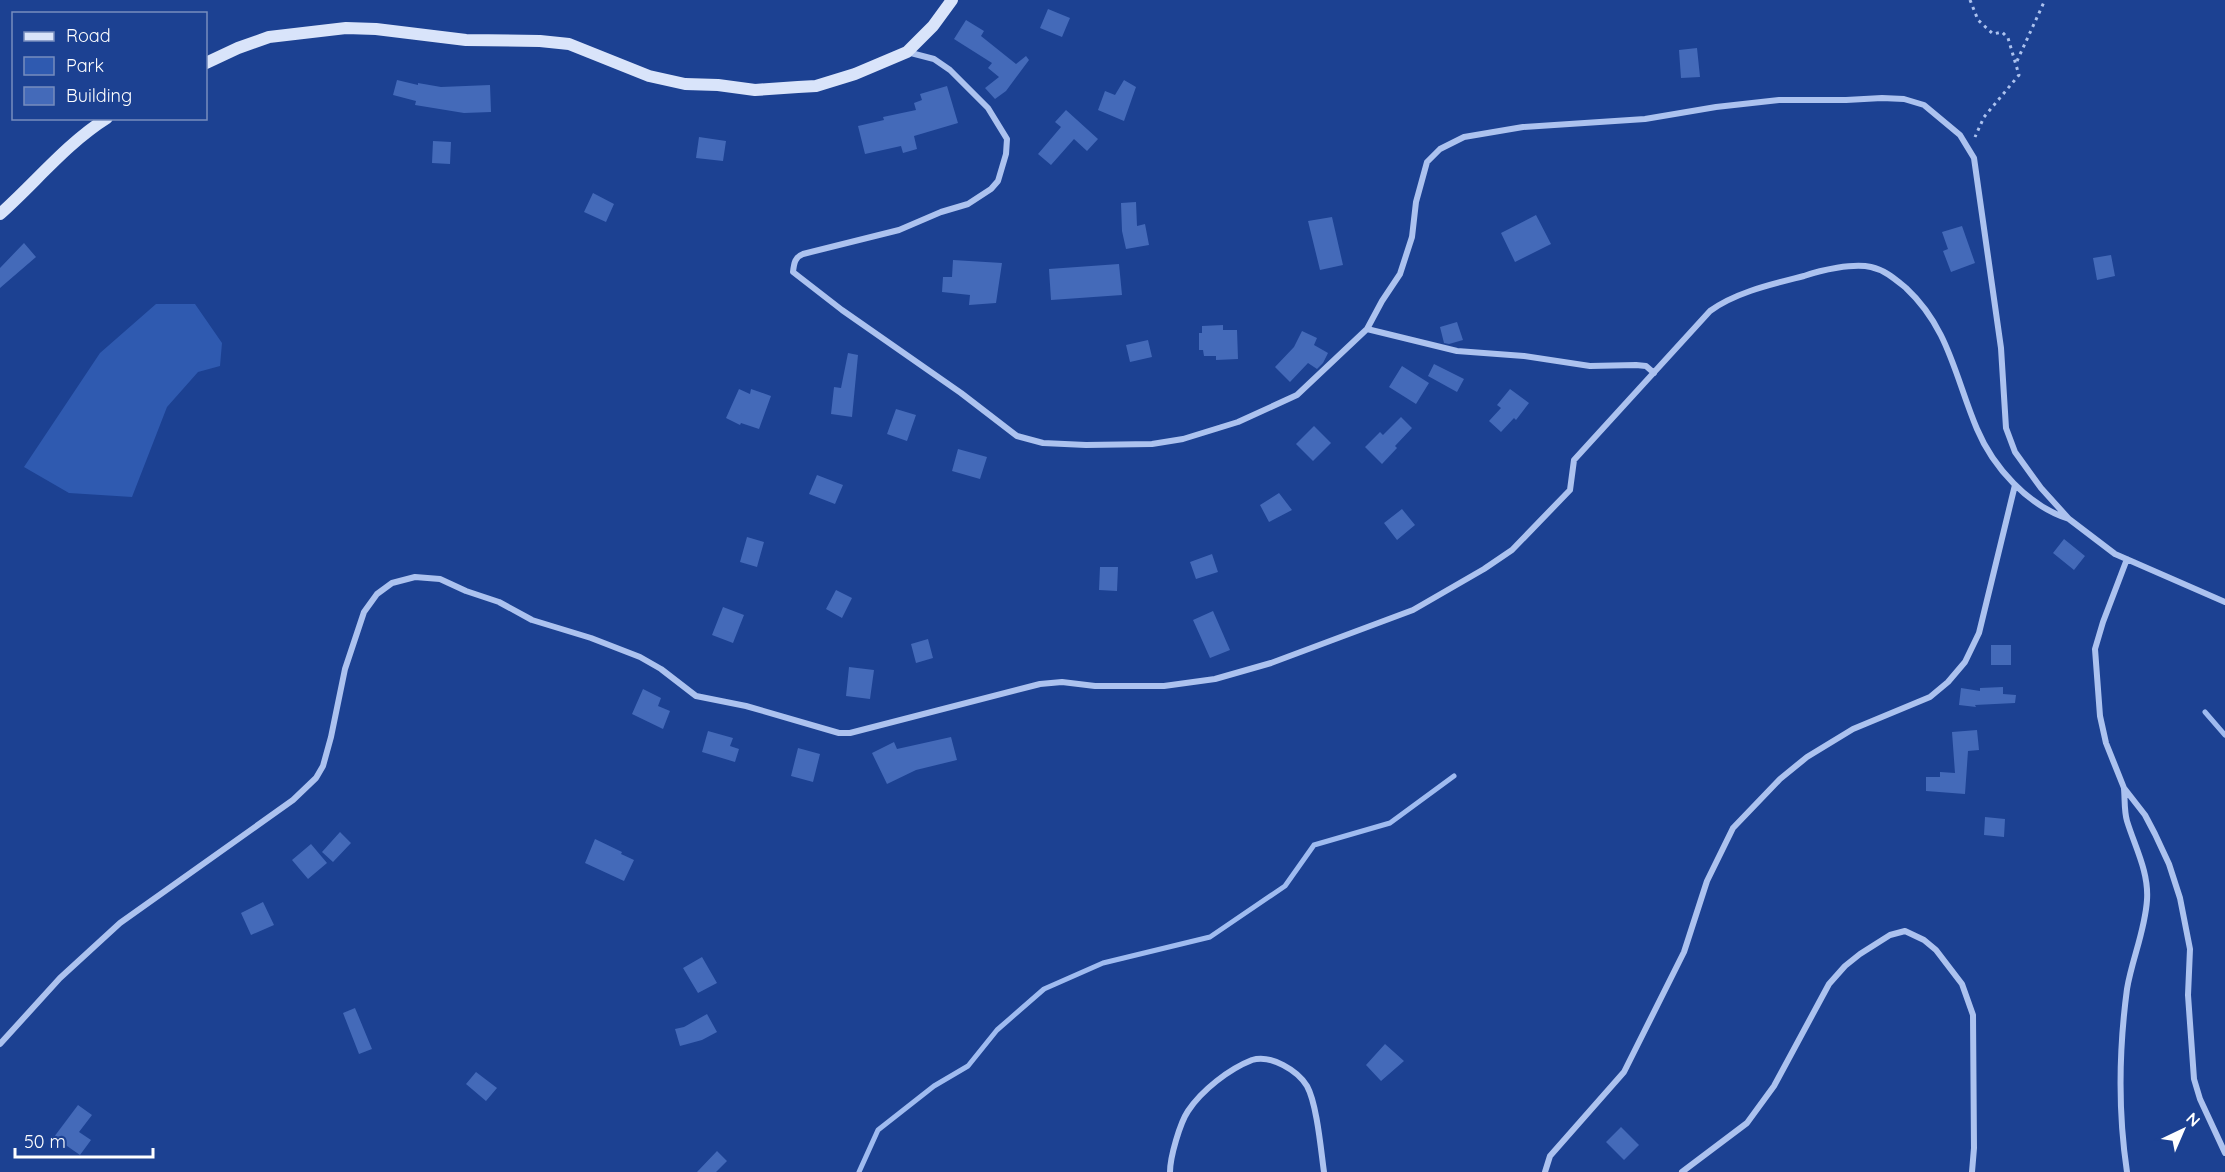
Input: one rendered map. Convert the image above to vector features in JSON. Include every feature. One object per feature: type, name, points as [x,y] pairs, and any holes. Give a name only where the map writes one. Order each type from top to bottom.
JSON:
[{"type":"main road","points":[[207,63],[269,37],[346,28],[376,29],[466,40],[540,41],[569,44],[649,76],[685,84],[718,85],[755,90],[816,86],[855,74],[907,52],[933,26],[952,0]]},
{"type":"main road","points":[[0,214],[104,120]]},
{"type":"street","points":[[907,52],[934,59],[950,70],[988,108],[1007,139],[1006,154],[998,181],[991,189],[968,204],[941,212],[898,230],[798,256],[794,262],[793,272],[842,310],[944,380],[1017,436],[1043,443],[1086,446],[1152,444],[1183,439],[1238,422],[1297,395],[1367,329],[1400,274],[1412,237],[1416,202],[1427,162],[1440,148],[1464,137],[1523,127],[1645,118],[1779,100],[1882,98],[1904,99],[1924,105],[1954,129],[1970,148],[1974,158],[2001,348],[2006,428],[2010,442],[2021,462],[2069,519],[2115,554],[2225,602]]},
{"type":"street","points":[[0,1044],[60,978],[120,923],[293,800],[316,778],[323,766],[345,669],[363,612],[377,594],[392,583],[415,577],[440,579],[499,602],[532,620],[591,638],[640,657],[661,669],[696,696],[746,706],[838,733],[850,734],[1040,684],[1062,682],[1095,686],[1164,686],[1215,679],[1271,663],[1413,610],[1484,569],[1512,550],[1570,490],[1574,460],[1713,308],[1817,272],[1858,266],[1875,268],[1890,274],[1932,317],[1953,360],[1977,430],[1987,449],[2015,485],[2047,510],[2069,519]]},
{"type":"street","points":[[1367,329],[1457,351],[1524,356],[1590,366],[1643,366],[1654,372]]},
{"type":"street","points":[[1545,1172],[1550,1156],[1624,1072],[1684,952],[1707,881],[1733,828],[1780,779],[1807,757],[1853,729],[1930,697],[1948,682],[1965,662],[1979,633],[2015,485]]},
{"type":"street","points":[[2127,559],[2097,640],[2095,666],[2102,729],[2124,788],[2127,820],[2141,859],[2147,891],[2144,925],[2127,989],[2123,1028],[2121,1082],[2127,1172]]},
{"type":"street","points":[[2124,788],[2145,814],[2169,864],[2180,898],[2190,949],[2188,995],[2194,1079],[2200,1099],[2225,1153]]},
{"type":"street","points":[[1682,1172],[1747,1123],[1774,1086],[1829,984],[1845,966],[1890,935],[1905,932],[1924,940],[1936,950],[1962,984],[1973,1015],[1974,1148],[1972,1172]]},
{"type":"street","points":[[1170,1172],[1170,1159],[1187,1112],[1214,1082],[1254,1059],[1273,1061],[1294,1071],[1308,1087],[1317,1122],[1324,1172]]},
{"type":"path","points":[[1970,0],[1978,20],[1993,34],[2002,32],[2008,38],[2019,75],[1984,117],[1970,148]]},
{"type":"path","points":[[2016,62],[2045,0]]},
{"type":"green space","points":[[156,304],[195,304],[222,343],[220,366],[198,372],[167,407],[132,497],[69,493],[24,467],[100,353]]},
{"type":"building","points":[[1048,9],[1070,18],[1062,37],[1040,28]]},
{"type":"building","points":[[966,20],[984,31],[981,36],[1016,64],[1026,56],[1029,60],[1006,91],[995,99],[985,88],[999,77],[988,68],[992,63],[954,39]]},
{"type":"building","points":[[1697,48],[1700,77],[1681,78],[1679,50]]},
{"type":"building","points":[[397,80],[441,87],[490,85],[491,112],[464,113],[415,105],[416,101],[393,95]]},
{"type":"building","points":[[1124,80],[1136,87],[1124,121],[1098,110],[1105,91],[1115,95]]},
{"type":"building","points":[[947,86],[958,123],[914,136],[917,149],[903,153],[901,146],[865,154],[858,126],[884,120],[883,117],[916,110],[914,103],[922,100],[920,94]]},
{"type":"building","points":[[1066,110],[1098,139],[1087,151],[1074,139],[1051,165],[1038,154],[1061,127],[1055,122]]},
{"type":"building","points":[[699,137],[726,141],[723,161],[696,158]]},
{"type":"building","points":[[433,141],[451,142],[450,164],[432,163]]},
{"type":"building","points":[[593,193],[614,204],[606,222],[584,212]]},
{"type":"building","points":[[1136,202],[1137,226],[1145,224],[1149,245],[1126,249],[1122,231],[1121,203]]},
{"type":"building","points":[[1536,215],[1551,244],[1515,262],[1501,233]]},
{"type":"building","points":[[1332,217],[1343,265],[1320,270],[1308,221]]},
{"type":"building","points":[[1962,226],[1975,263],[1951,272],[1943,251],[1948,249],[1942,232]]},
{"type":"building","points":[[24,243],[36,257],[0,288],[0,268]]},
{"type":"building","points":[[2111,255],[2115,276],[2097,280],[2093,258]]},
{"type":"building","points":[[953,260],[1002,263],[996,303],[969,305],[970,295],[942,292],[943,277],[952,277]]},
{"type":"building","points":[[1119,264],[1122,295],[1051,300],[1049,269]]},
{"type":"building","points":[[1457,322],[1463,340],[1444,343],[1440,327]]},
{"type":"building","points":[[1223,325],[1223,330],[1237,330],[1238,359],[1216,360],[1216,356],[1204,356],[1203,350],[1199,350],[1199,333],[1202,333],[1202,326]]},
{"type":"building","points":[[1302,331],[1317,338],[1314,345],[1328,353],[1317,369],[1308,363],[1290,382],[1275,367],[1294,347]]},
{"type":"building","points":[[1148,340],[1152,357],[1130,362],[1126,345]]},
{"type":"building","points":[[848,353],[858,355],[852,417],[831,414],[834,387],[841,388]]},
{"type":"building","points":[[1434,364],[1464,379],[1457,392],[1428,376]]},
{"type":"building","points":[[1402,366],[1429,383],[1416,404],[1389,387]]},
{"type":"building","points":[[739,389],[750,394],[751,389],[771,396],[759,429],[741,423],[740,425],[726,418]]},
{"type":"building","points":[[1510,389],[1529,403],[1516,420],[1514,418],[1501,432],[1489,421],[1501,408],[1497,405]]},
{"type":"building","points":[[896,409],[916,415],[907,441],[887,434]]},
{"type":"building","points":[[1401,417],[1412,428],[1382,464],[1365,447],[1380,432],[1383,435]]},
{"type":"building","points":[[1314,426],[1331,443],[1313,461],[1296,444]]},
{"type":"building","points":[[958,449],[987,457],[980,479],[952,471]]},
{"type":"building","points":[[817,475],[843,485],[835,504],[809,494]]},
{"type":"building","points":[[1279,493],[1292,510],[1269,522],[1260,505]]},
{"type":"building","points":[[1402,509],[1415,525],[1397,540],[1384,523]]},
{"type":"building","points":[[747,537],[764,542],[757,567],[740,562]]},
{"type":"building","points":[[2064,539],[2085,556],[2074,570],[2053,553]]},
{"type":"building","points":[[1212,554],[1218,572],[1196,579],[1190,562]]},
{"type":"building","points":[[1100,567],[1118,567],[1117,591],[1099,590]]},
{"type":"building","points":[[836,590],[852,598],[842,618],[826,609]]},
{"type":"building","points":[[723,607],[744,615],[733,643],[712,635]]},
{"type":"building","points":[[1213,611],[1230,650],[1210,658],[1193,620]]},
{"type":"building","points":[[928,639],[933,658],[916,663],[911,644]]},
{"type":"building","points":[[1991,645],[2011,645],[2011,665],[1991,665]]},
{"type":"building","points":[[849,667],[874,670],[870,699],[846,696]]},
{"type":"building","points":[[2003,687],[2003,694],[2016,695],[2015,703],[1975,705],[1976,707],[1959,705],[1961,688],[1980,691],[1980,688]]},
{"type":"building","points":[[643,689],[661,698],[658,706],[670,711],[663,729],[632,714]]},
{"type":"building","points":[[1977,730],[1979,750],[1968,751],[1965,794],[1926,791],[1926,777],[1940,777],[1940,772],[1955,773],[1952,732]]},
{"type":"building","points":[[708,731],[733,738],[730,746],[739,749],[735,762],[702,752]]},
{"type":"building","points":[[951,737],[957,760],[916,770],[887,784],[872,753],[894,742],[897,749]]},
{"type":"building","points":[[798,748],[820,754],[813,782],[791,776]]},
{"type":"building","points":[[1985,817],[2005,819],[2004,837],[1984,835]]},
{"type":"building","points":[[340,832],[351,843],[333,862],[322,852]]},
{"type":"building","points":[[595,839],[634,860],[624,881],[585,863]]},
{"type":"building","points":[[311,844],[327,863],[308,879],[292,860]]},
{"type":"building","points":[[263,902],[274,925],[251,935],[241,913]]},
{"type":"building","points":[[702,957],[717,983],[698,993],[683,968]]},
{"type":"building","points":[[355,1008],[372,1049],[359,1054],[343,1013]]},
{"type":"building","points":[[707,1014],[717,1032],[702,1040],[680,1046],[675,1029],[684,1027]]},
{"type":"building","points":[[1385,1044],[1404,1061],[1381,1081],[1366,1065]]},
{"type":"building","points":[[476,1072],[497,1088],[486,1101],[466,1084]]},
{"type":"building","points":[[78,1105],[92,1115],[79,1132],[91,1140],[80,1155],[54,1137]]},
{"type":"building","points":[[1621,1127],[1639,1145],[1624,1160],[1606,1142]]},
{"type":"building","points":[[717,1151],[727,1161],[716,1172],[697,1172]]},
{"type":"waterway","points":[[2205,712],[2225,735]]},
{"type":"waterway","points":[[859,1172],[878,1130],[934,1086],[968,1066],[997,1030],[1044,989],[1103,963],[1210,937],[1285,886],[1314,845],[1390,823],[1454,776]]}]
